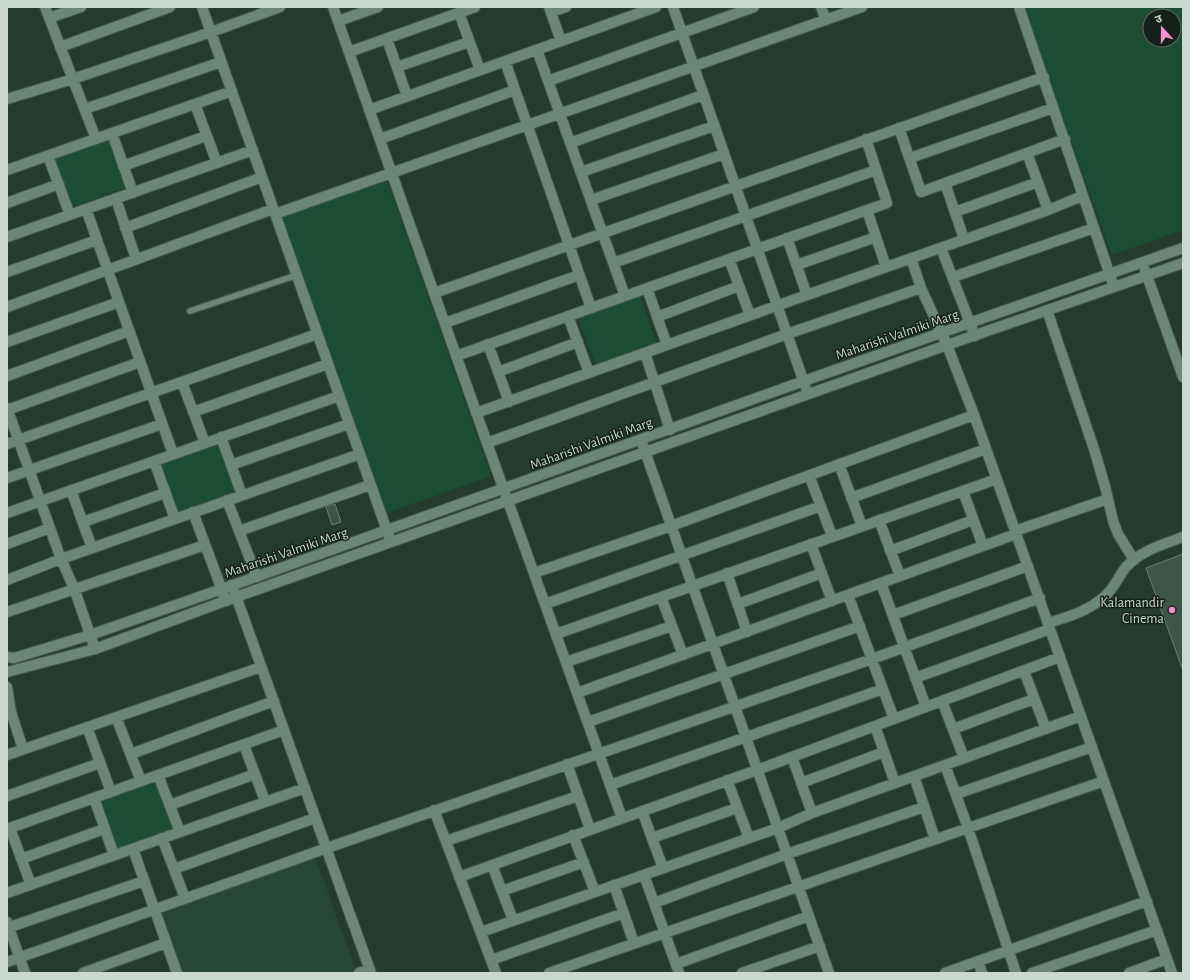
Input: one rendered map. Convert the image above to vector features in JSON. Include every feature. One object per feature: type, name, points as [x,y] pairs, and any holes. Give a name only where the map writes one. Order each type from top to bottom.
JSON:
[{"type":"street","points":[[45,7],[96,139]]},
{"type":"street","points":[[49,18],[81,7]]},
{"type":"street","points":[[60,47],[170,7]]},
{"type":"street","points":[[202,7],[391,542]]},
{"type":"street","points":[[7,99],[73,79],[280,7]]},
{"type":"street","points":[[333,7],[503,489],[622,818]]},
{"type":"street","points":[[338,21],[378,7]]},
{"type":"street","points":[[349,52],[475,7]]},
{"type":"street","points":[[561,41],[550,10],[566,7]]},
{"type":"street","points":[[369,110],[537,50],[643,9],[656,7]]},
{"type":"street","points":[[673,7],[808,394]]},
{"type":"street","points":[[548,81],[754,7]]},
{"type":"street","points":[[821,7],[826,20]]},
{"type":"street","points":[[1019,7],[1114,287]]},
{"type":"street","points":[[7,307],[136,259],[560,114],[858,8]]},
{"type":"street","points":[[459,13],[480,70]]},
{"type":"street","points":[[387,38],[407,96]]},
{"type":"street","points":[[397,67],[469,42]]},
{"type":"street","points":[[537,50],[625,296]]},
{"type":"street","points":[[505,61],[591,308]]},
{"type":"street","points":[[85,110],[221,62]]},
{"type":"street","points":[[434,293],[735,185],[1044,77]]},
{"type":"street","points":[[380,139],[515,90]]},
{"type":"street","points":[[7,170],[232,91]]},
{"type":"street","points":[[570,143],[703,95]]},
{"type":"street","points":[[194,104],[217,163]]},
{"type":"street","points":[[910,158],[1053,108]]},
{"type":"street","points":[[581,172],[714,126]]},
{"type":"street","points":[[899,128],[921,192],[1065,139]]},
{"type":"street","points":[[112,133],[133,193]]},
{"type":"street","points":[[123,166],[206,136]]},
{"type":"street","points":[[456,356],[887,203],[866,139]]},
{"type":"street","points":[[7,237],[253,150]]},
{"type":"street","points":[[1027,153],[1048,210]]},
{"type":"street","points":[[591,200],[724,154]]},
{"type":"street","points":[[48,156],[70,215]]},
{"type":"street","points":[[613,263],[876,170]]},
{"type":"street","points":[[125,228],[262,177]]},
{"type":"street","points":[[955,212],[1038,182]]},
{"type":"street","points":[[945,183],[964,240]]},
{"type":"street","points":[[7,203],[59,184]]},
{"type":"street","points":[[476,413],[807,294],[1048,210],[1082,196]]},
{"type":"street","points":[[116,199],[136,259]]},
{"type":"street","points":[[86,209],[173,454]]},
{"type":"street","points":[[867,210],[886,267]]},
{"type":"street","points":[[953,277],[1094,228]]},
{"type":"street","points":[[797,265],[876,236]]},
{"type":"street","points":[[787,238],[807,294]]},
{"type":"street","points":[[7,272],[97,240]]},
{"type":"street","points":[[941,248],[975,336]]},
{"type":"street","name":"Maharishi Valmiki Marg","points":[[7,658],[14,658],[90,635],[232,586],[804,381],[1183,248]]},
{"type":"street","points":[[911,258],[921,288],[942,333],[974,415],[1172,973]]},
{"type":"street","points":[[729,259],[750,315]]},
{"type":"street","points":[[1142,262],[1183,378]]},
{"type":"street","name":"Maharishi Valmiki Marg","points":[[7,672],[95,650],[236,597],[1183,263]]},
{"type":"street","points":[[445,323],[579,275]]},
{"type":"street","points":[[657,317],[739,286]]},
{"type":"street","points":[[647,288],[667,345]]},
{"type":"street","points":[[487,443],[787,334],[921,288]]},
{"type":"street","points":[[7,342],[119,302]]},
{"type":"street","points":[[1047,310],[1095,452],[1113,521],[1118,534],[1134,560]]},
{"type":"street","points":[[568,316],[589,373]]},
{"type":"street","points":[[7,376],[129,331]]},
{"type":"street","points":[[7,444],[317,334]]},
{"type":"street","points":[[498,372],[578,342]]},
{"type":"street","points":[[488,344],[509,402]]},
{"type":"street","points":[[644,353],[670,430]]},
{"type":"street","points":[[95,650],[74,588],[61,559],[7,409],[140,362]]},
{"type":"street","points":[[193,412],[328,364]]},
{"type":"street","points":[[182,382],[205,443]]},
{"type":"street","points":[[7,513],[339,396]]},
{"type":"street","points":[[534,573],[671,526],[974,415]]},
{"type":"street","points":[[7,478],[162,424]]},
{"type":"street","points":[[231,465],[349,424]]},
{"type":"street","points":[[221,437],[242,495]]},
{"type":"street","points":[[641,440],[829,973]]},
{"type":"street","points":[[851,498],[986,449]]},
{"type":"street","points":[[7,580],[61,559],[360,454]]},
{"type":"street","points":[[154,461],[175,519]]},
{"type":"street","points":[[839,464],[862,526]]},
{"type":"street","points":[[809,475],[832,536]]},
{"type":"street","points":[[556,634],[997,479]]},
{"type":"street","points":[[239,531],[370,485]]},
{"type":"street","points":[[71,490],[92,548]]},
{"type":"street","points":[[962,491],[983,546]]},
{"type":"street","points":[[83,522],[165,493]]},
{"type":"street","points":[[577,693],[748,632],[1108,499]]},
{"type":"street","points":[[227,500],[257,576]]},
{"type":"street","points":[[545,604],[821,506]]},
{"type":"street","points":[[194,512],[226,601]]},
{"type":"street","points":[[879,520],[900,576]]},
{"type":"street","points":[[890,551],[973,520]]},
{"type":"street","points":[[7,544],[50,528]]},
{"type":"street","points":[[916,678],[1049,626],[1083,610],[1105,597],[1126,568],[1134,560],[1154,548],[1183,537]]},
{"type":"street","points":[[812,544],[832,601]]},
{"type":"street","points":[[7,612],[74,588],[205,545]]},
{"type":"street","points":[[893,615],[1028,566]]},
{"type":"street","points":[[727,573],[748,632]]},
{"type":"street","points":[[738,604],[822,574]]},
{"type":"street","points":[[881,583],[926,707]]},
{"type":"street","points":[[232,586],[370,971],[360,973]]},
{"type":"street","points":[[848,595],[894,719]]},
{"type":"street","points":[[661,597],[683,655]]},
{"type":"street","points":[[7,962],[434,810],[1040,598]]},
{"type":"street","points":[[566,662],[672,626]]},
{"type":"street","points":[[588,722],[860,626]]},
{"type":"street","points":[[459,876],[757,770],[1060,657]]},
{"type":"street","points":[[7,754],[261,667]]},
{"type":"street","points":[[1024,670],[1046,729]]},
{"type":"street","points":[[7,687],[11,712],[24,749]]},
{"type":"street","points":[[610,785],[883,689]]},
{"type":"street","points":[[953,729],[1034,699]]},
{"type":"street","points":[[130,754],[274,701]]},
{"type":"street","points":[[942,701],[964,758]]},
{"type":"street","points":[[480,932],[778,828],[812,813],[1081,716]]},
{"type":"street","points":[[116,717],[140,781]]},
{"type":"street","points":[[875,726],[895,783]]},
{"type":"street","points":[[87,727],[111,792]]},
{"type":"street","points":[[31,885],[9,828],[284,730]]},
{"type":"street","points":[[244,745],[266,801]]},
{"type":"street","points":[[956,794],[1092,747]]},
{"type":"street","points":[[801,783],[884,752]]},
{"type":"street","points":[[792,757],[812,813]]},
{"type":"street","points":[[7,796],[100,763]]},
{"type":"street","points":[[567,764],[590,829]]},
{"type":"street","points":[[945,765],[968,828],[1016,973]]},
{"type":"street","points":[[170,805],[255,774]]},
{"type":"street","points":[[158,775],[180,832]]},
{"type":"street","points":[[914,776],[935,839]]},
{"type":"street","points":[[727,780],[749,838]]},
{"type":"street","points":[[549,973],[1104,781]]},
{"type":"street","points":[[7,893],[305,788]]},
{"type":"street","points":[[446,841],[578,796]]},
{"type":"street","points":[[94,798],[114,855]]},
{"type":"street","points":[[654,903],[787,854],[924,807]]},
{"type":"street","points":[[652,838],[737,808]]},
{"type":"street","points":[[434,810],[496,973]]},
{"type":"street","points":[[642,811],[663,868]]},
{"type":"street","points":[[174,869],[315,818]]},
{"type":"street","points":[[21,859],[104,828]]},
{"type":"street","points":[[573,835],[595,892]]},
{"type":"street","points":[[162,838],[185,898]]},
{"type":"street","points":[[133,849],[166,943],[174,972]]},
{"type":"street","points":[[502,890],[584,862]]},
{"type":"street","points":[[492,865],[513,920]]},
{"type":"street","points":[[644,875],[678,968],[809,916]]},
{"type":"street","points":[[25,973],[8,926],[144,881]]},
{"type":"street","points":[[614,885],[634,943]]},
{"type":"street","points":[[945,973],[1147,901]]},
{"type":"street","points":[[491,960],[624,913]]},
{"type":"street","points":[[1032,973],[1157,930]]},
{"type":"street","points":[[83,973],[166,943]]},
{"type":"street","points":[[742,973],[820,946]]},
{"type":"street","points":[[1130,973],[1168,959]]},
{"type":"street","points":[[978,961],[982,973]]},
{"type":"lane","points":[[190,311],[297,275]]},
{"type":"shaded area","points":[[1023,7],[1183,7],[1183,230],[1112,255]]},
{"type":"shaded area","points":[[112,137],[130,186],[69,208],[51,159]]},
{"type":"shaded area","points":[[387,180],[491,476],[387,513],[282,217]]},
{"type":"shaded area","points":[[639,295],[657,344],[596,366],[578,317]]},
{"type":"shaded area","points":[[220,443],[238,492],[177,514],[159,465]]},
{"type":"shaded area","points":[[158,780],[176,830],[116,851],[98,802]]},
{"type":"shaded area","points":[[315,857],[356,970],[349,973],[183,973],[161,914]]},
{"type":"building","points":[[335,504],[341,522],[332,525],[326,507]]},
{"type":"building","name":"Kalamandir Cinema","points":[[1183,554],[1183,668],[1182,668],[1146,568]]},
{"type":"place","name":"Kalamandir Cinema","points":[[1172,610]]}]
